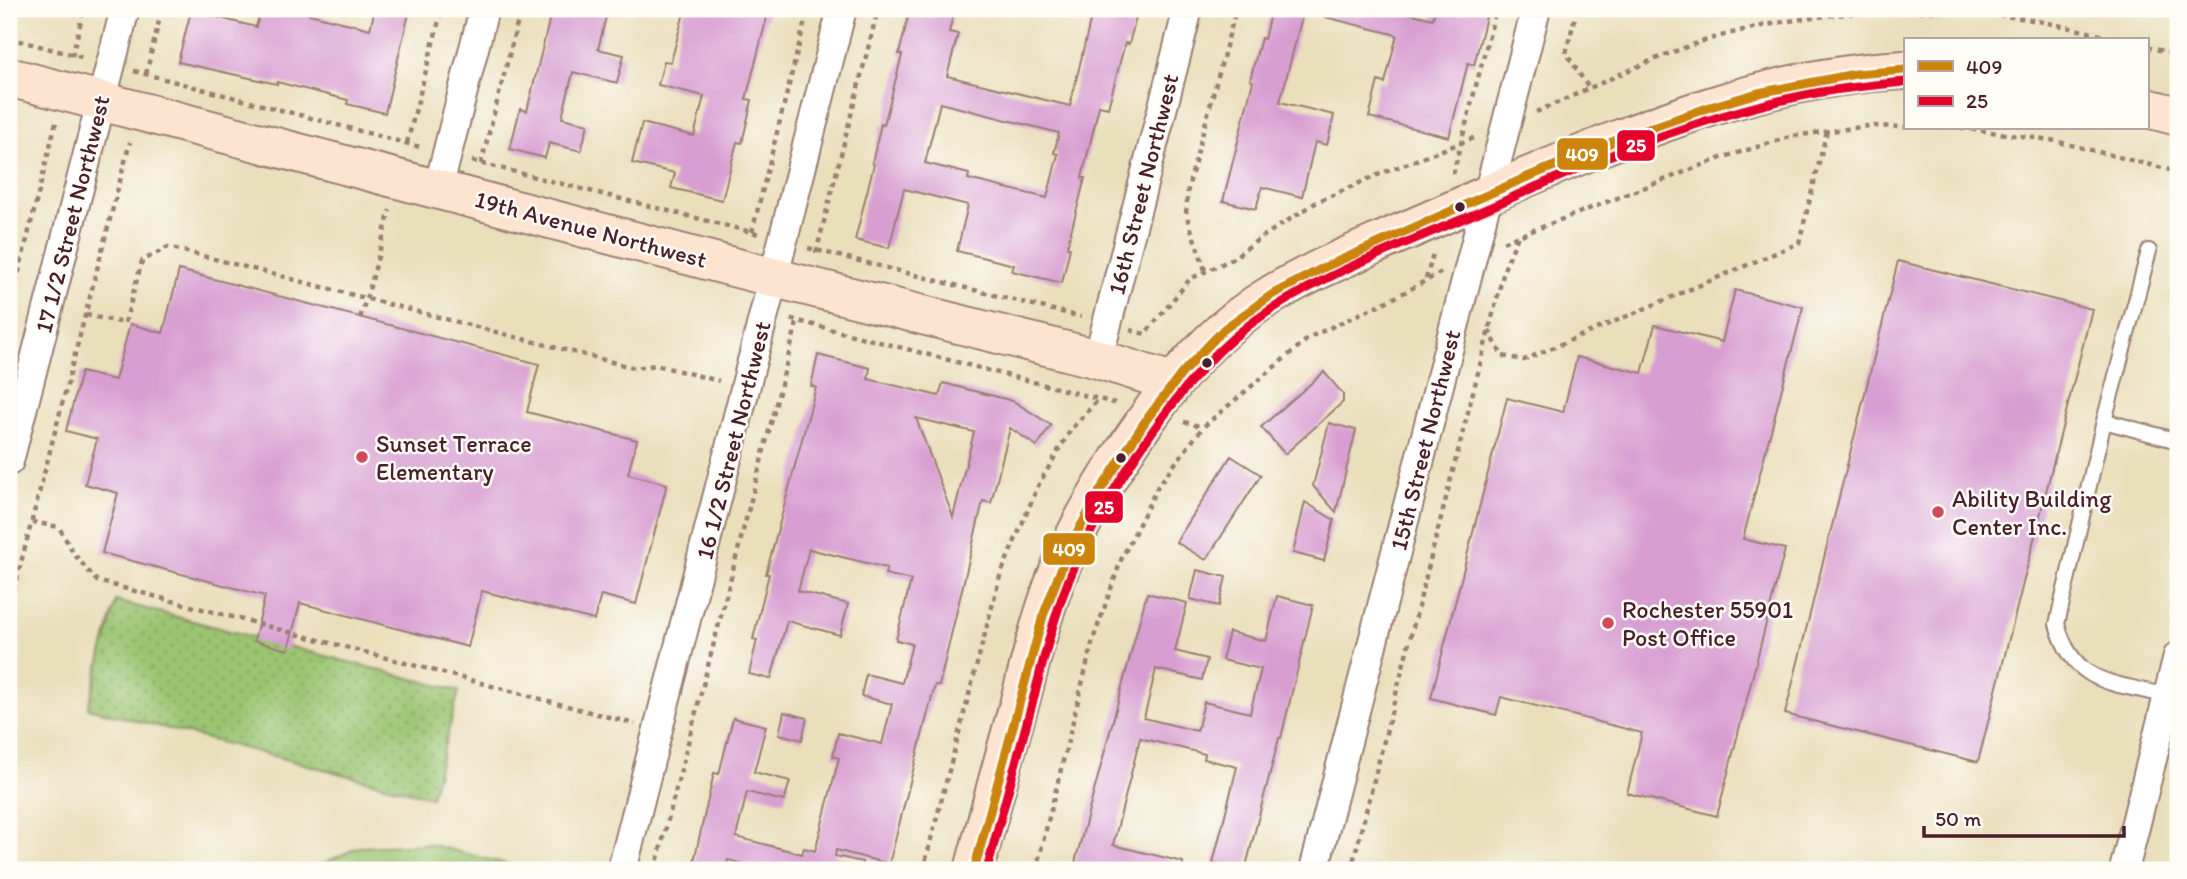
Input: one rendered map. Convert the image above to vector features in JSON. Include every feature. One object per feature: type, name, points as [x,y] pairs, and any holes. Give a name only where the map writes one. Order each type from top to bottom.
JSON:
[{"type":"main road","points":[[974,870],[1027,672],[1061,567],[1110,470],[1172,382],[1224,329],[1279,290],[1489,193],[1608,143],[1728,100],[1797,82],[1904,70]]},
{"type":"main road","name":"19th Avenue Northwest","points":[[9,77],[775,278],[1098,359],[1172,382]]},
{"type":"main road","points":[[2148,108],[2178,116]]},
{"type":"street","name":"17 1/2 Street Northwest","points":[[9,461],[125,9]]},
{"type":"street","points":[[438,189],[484,9]]},
{"type":"street","name":"16 1/2 Street Northwest","points":[[622,870],[842,9]]},
{"type":"street","name":"16th Street Northwest","points":[[1098,359],[1188,9]]},
{"type":"street","name":"15th Street Northwest","points":[[1314,870],[1536,9]]},
{"type":"street","points":[[2124,870],[2178,656]]},
{"type":"lane","points":[[2149,251],[2104,421],[2057,624],[2063,645],[2074,662],[2087,674],[2168,696]]},
{"type":"lane","points":[[2104,421],[2178,441]]},
{"type":"path","points":[[9,38],[73,55],[85,9]]},
{"type":"path","points":[[162,9],[145,75],[407,144],[442,9]]},
{"type":"path","points":[[520,9],[481,164],[752,232],[808,9]]},
{"type":"path","points":[[878,9],[817,251],[1082,317]]},
{"type":"path","points":[[1205,270],[1186,214],[1188,188],[1236,9]]},
{"type":"path","points":[[1145,334],[1190,279],[1232,259],[1317,202],[1461,143],[1496,9]]},
{"type":"path","points":[[1577,9],[1566,53],[1590,90]]},
{"type":"path","points":[[1547,107],[1661,57],[1731,33],[1792,20],[1871,13],[1944,12],[1998,15],[2110,38]]},
{"type":"path","points":[[2148,47],[2178,55]]},
{"type":"path","points":[[9,312],[56,123]]},
{"type":"path","points":[[1351,870],[1505,267],[1519,235],[1721,158],[1793,136],[1869,126],[1904,127]]},
{"type":"path","points":[[1976,130],[2051,140],[2178,172]]},
{"type":"path","points":[[1489,330],[1502,356],[1524,360],[1799,243],[1827,131]]},
{"type":"path","points":[[9,609],[130,142]]},
{"type":"path","points":[[360,318],[391,209]]},
{"type":"path","points":[[86,315],[125,323],[142,261],[168,247],[635,369],[656,365],[719,381]]},
{"type":"path","points":[[1036,870],[1093,640],[1121,560],[1158,486],[1203,427],[1310,337],[1426,280]]},
{"type":"path","points":[[655,870],[798,321],[1099,399],[1072,428],[1038,486],[1000,576],[923,870]]},
{"type":"path","points":[[32,522],[59,527],[74,554],[97,581],[658,730]]},
{"type":"green space","points":[[116,601],[459,691],[431,797],[88,708]]},
{"type":"green space","points":[[428,844],[530,870],[309,870],[359,847]]},
{"type":"building","points":[[261,9],[289,9],[370,29],[375,9],[410,9],[385,113],[347,104],[348,100],[277,82],[178,62],[191,11],[256,27]]},
{"type":"building","points":[[552,9],[608,9],[598,49],[624,55],[617,83],[573,72],[562,118],[588,124],[581,151],[549,143],[545,158],[510,149],[520,109],[527,111]]},
{"type":"building","points":[[685,9],[769,9],[746,99],[752,100],[742,143],[737,142],[722,200],[671,188],[675,173],[632,163],[642,123],[694,136],[704,96],[658,85],[664,61],[671,62]]},
{"type":"building","points":[[910,9],[953,16],[949,32],[958,34],[947,76],[1070,106],[1093,9],[1138,9],[1129,44],[1125,43],[1108,108],[1099,106],[1082,178],[1085,178],[1067,247],[1070,248],[1062,283],[1012,271],[1014,265],[957,251],[968,205],[904,189],[889,248],[855,240],[881,124],[884,125],[902,55],[899,54]],"holes":[[[940,103],[1059,133],[1054,153],[1058,154],[1047,198],[968,179],[969,174],[925,163]]]},
{"type":"building","points":[[1271,9],[1304,9],[1280,102],[1334,115],[1327,145],[1315,142],[1302,197],[1262,187],[1256,209],[1223,201],[1253,81],[1250,80]]},
{"type":"building","points":[[1326,9],[1391,9],[1433,19],[1435,9],[1488,9],[1474,65],[1468,63],[1449,137],[1369,117],[1378,81],[1385,83],[1397,35],[1325,17]]},
{"type":"building","name":"Ability Building Center Inc.","points":[[1898,261],[2092,309],[1978,762],[1785,714]]},
{"type":"building","name":"Sunset Terrace Elementary","points":[[179,270],[539,364],[527,412],[637,440],[628,474],[667,484],[636,604],[601,595],[594,620],[482,591],[468,647],[300,603],[288,650],[254,641],[265,596],[102,553],[118,493],[85,484],[97,439],[66,431],[81,372],[115,380],[130,324],[163,333]]},
{"type":"building","name":"Rochester 55901 Post Office","points":[[1735,290],[1803,307],[1743,539],[1785,549],[1717,816],[1627,793],[1642,733],[1501,697],[1496,715],[1431,698],[1507,398],[1563,412],[1577,357],[1642,373],[1655,325],[1722,342]]},
{"type":"building","points":[[818,355],[870,368],[868,379],[939,396],[943,383],[1013,401],[1051,425],[1037,446],[1010,428],[991,503],[983,501],[939,686],[935,685],[889,864],[836,850],[835,856],[862,862],[861,870],[767,870],[728,860],[726,870],[692,870],[714,773],[719,774],[733,718],[766,726],[754,772],[790,781],[784,801],[747,792],[736,837],[802,854],[804,848],[815,851],[839,758],[833,756],[838,733],[882,744],[892,704],[861,696],[866,674],[902,683],[912,644],[896,640],[911,580],[885,574],[887,568],[809,549],[798,591],[848,604],[840,635],[787,621],[771,679],[749,674],[757,640],[753,639],[769,574],[766,574],[816,387],[811,386]],"holes":[[[916,418],[974,432],[953,517]]]},
{"type":"building","points":[[1324,372],[1343,394],[1343,402],[1285,454],[1261,427]]},
{"type":"building","points":[[1329,423],[1356,430],[1336,512],[1313,486]]},
{"type":"building","points":[[1231,456],[1261,475],[1206,560],[1176,542]]},
{"type":"building","points":[[1305,502],[1334,520],[1324,561],[1293,553]]},
{"type":"building","points":[[1197,570],[1226,577],[1219,606],[1190,599]]},
{"type":"building","points":[[1147,593],[1187,603],[1175,651],[1207,659],[1202,680],[1156,669],[1144,718],[1197,731],[1204,702],[1250,713],[1261,669],[1222,660],[1229,632],[1266,641],[1277,596],[1313,605],[1245,870],[1213,863],[1237,767],[1204,759],[1205,754],[1140,738],[1113,845],[1183,862],[1182,870],[1073,870]]},
{"type":"building","points":[[784,712],[807,718],[802,740],[779,734]]},
{"type":"transit line","name":"409","points":[[974,870],[1043,616],[1070,546],[1100,491],[1146,420],[1183,372],[1224,329],[1273,294],[1325,267],[1617,140],[1758,93],[1855,74],[1904,70]]},
{"type":"transit line","name":"25","points":[[987,870],[1050,636],[1066,586],[1081,552],[1109,499],[1152,432],[1190,383],[1233,338],[1266,313],[1350,267],[1650,140],[1766,104],[1831,90],[1904,82]]},
{"type":"place","name":"Sunset Terrace Elementary","points":[[362,457]]},
{"type":"place","name":"Ability Building Center Inc.","points":[[1938,512]]},
{"type":"place","name":"Rochester 55901 Post Office","points":[[1608,623]]}]
